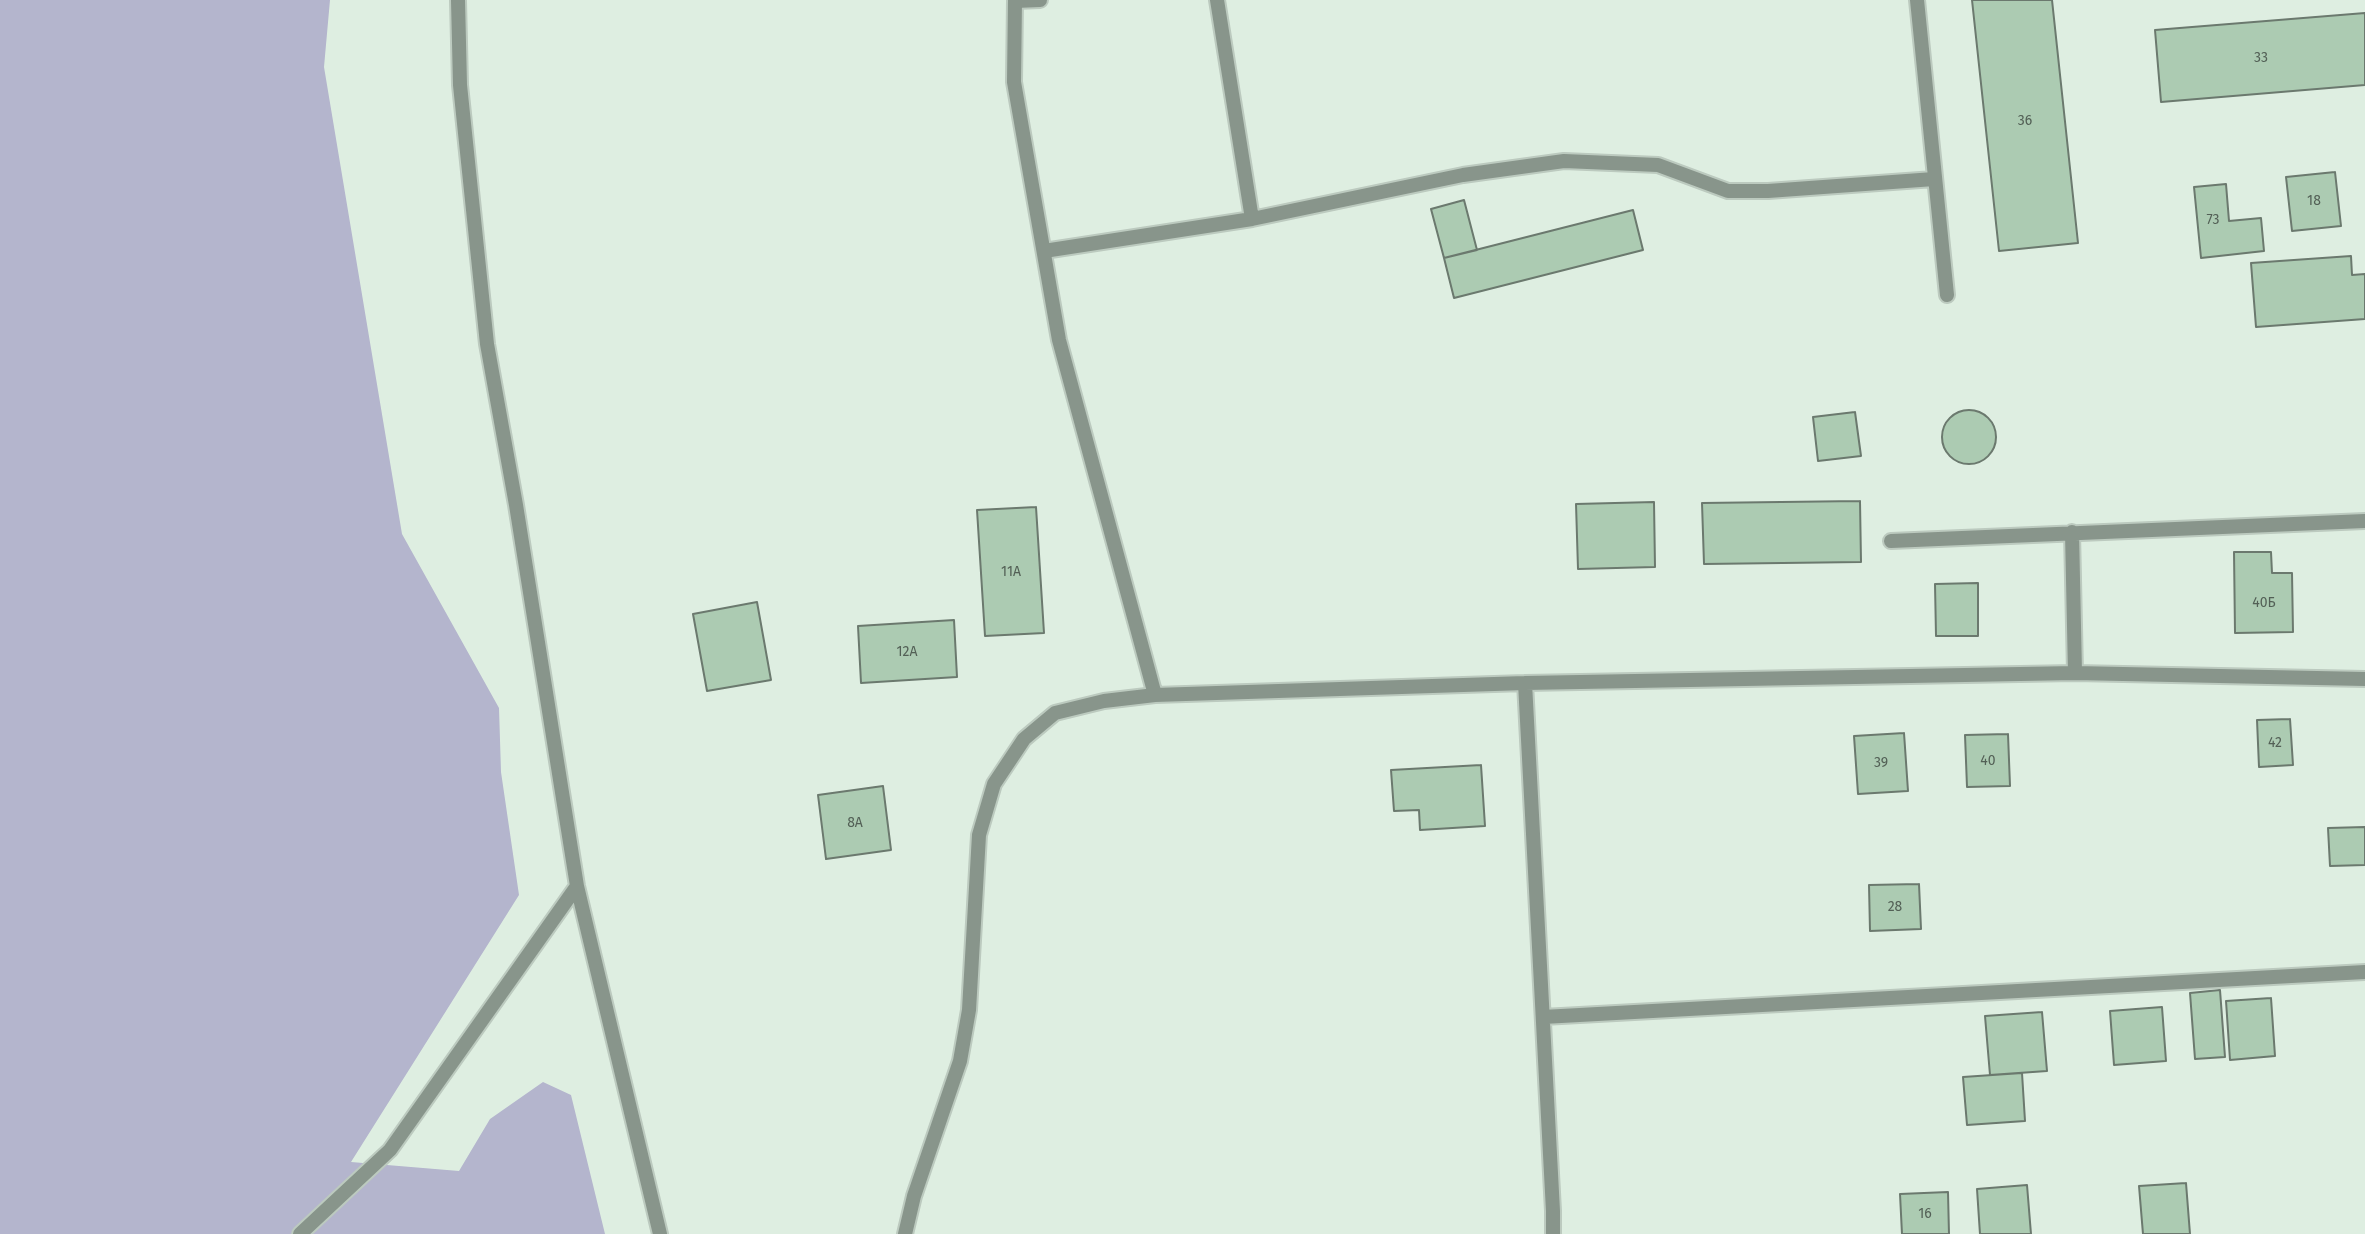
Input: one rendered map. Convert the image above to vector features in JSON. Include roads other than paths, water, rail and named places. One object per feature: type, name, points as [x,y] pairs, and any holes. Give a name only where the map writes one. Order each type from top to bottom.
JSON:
[{"type":"street","points":[[458,0],[460,85],[486,344],[516,505],[577,886],[660,1234]]},
{"type":"street","points":[[1040,0],[1015,1],[1014,82],[1062,353],[1155,695]]},
{"type":"street","points":[[1217,0],[1252,219]]},
{"type":"street","points":[[1917,0],[1947,295]]},
{"type":"street","points":[[1044,251],[1252,219],[1463,175],[1564,160],[1658,165],[1728,191],[1768,191],[1934,179]]},
{"type":"street","points":[[1891,541],[2365,521]]},
{"type":"street","points":[[2072,532],[2075,674]]},
{"type":"street","points":[[905,1234],[914,1196],[960,1062],[969,1010],[979,835],[994,784],[1024,739],[1055,713],[1104,701],[1155,695],[1525,683],[2075,674],[2365,679]]},
{"type":"street","points":[[1525,683],[1553,1211],[1552,1234]]},
{"type":"street","points":[[300,1234],[390,1150],[577,886]]},
{"type":"street","points":[[1543,1017],[2365,972]]}]
